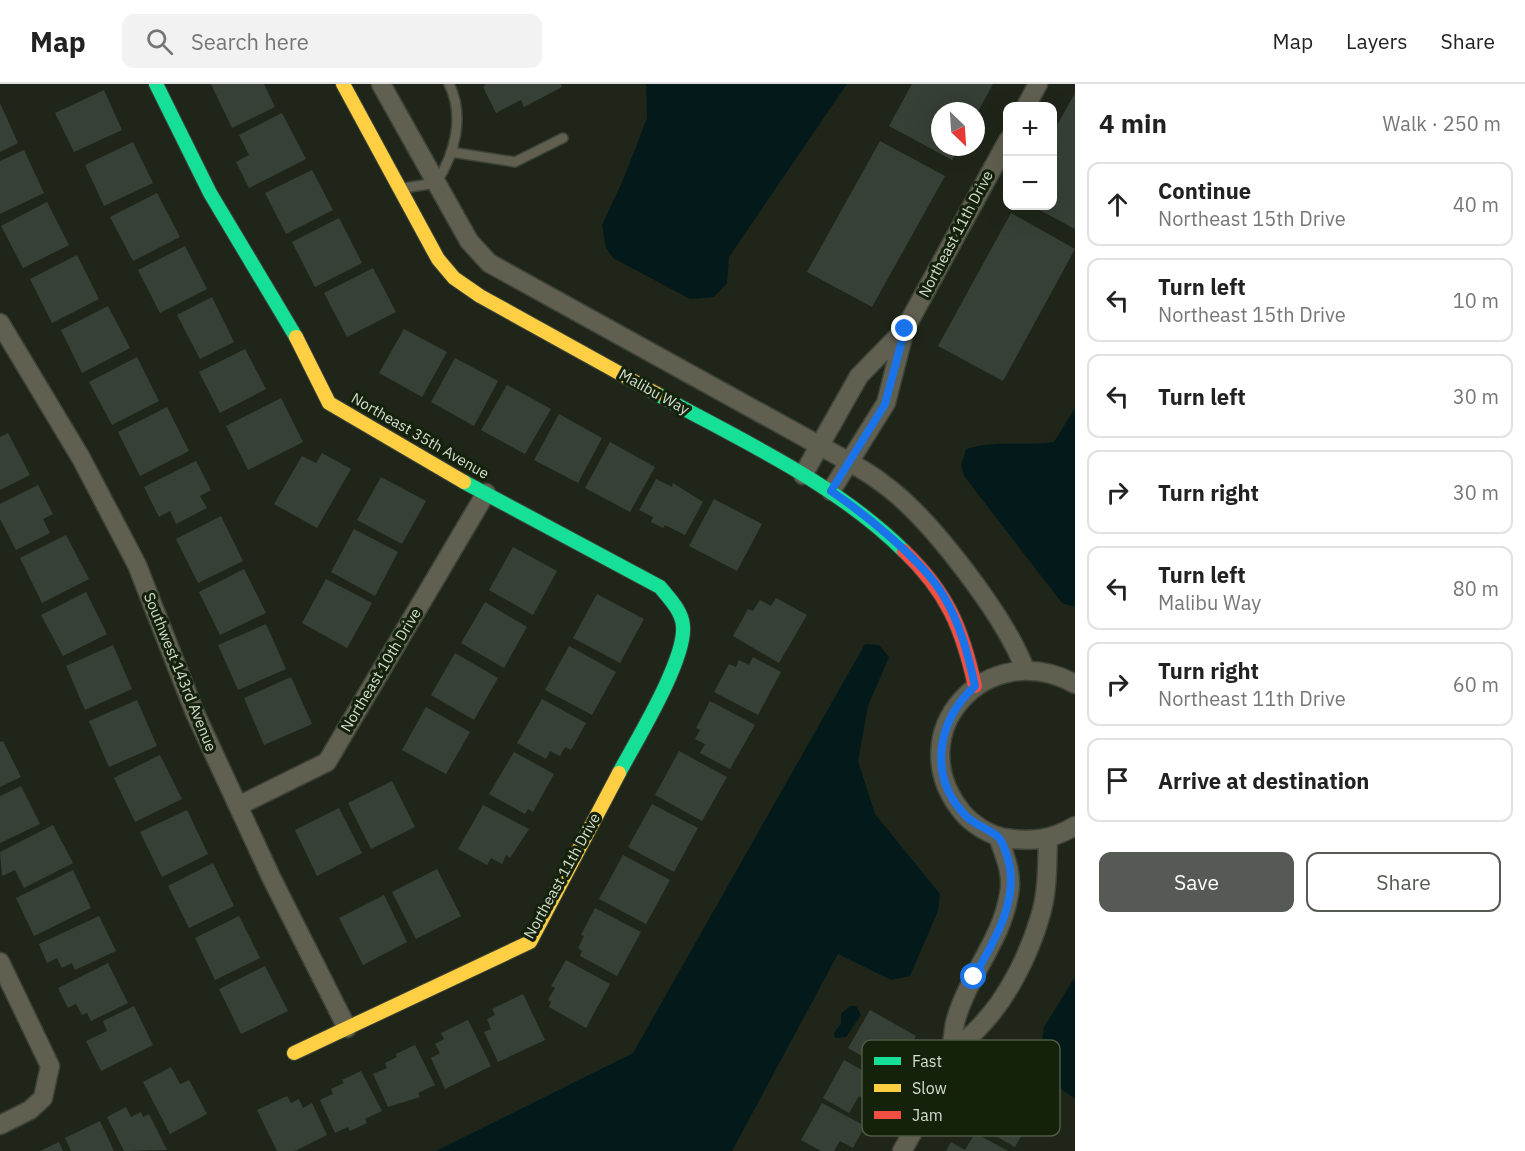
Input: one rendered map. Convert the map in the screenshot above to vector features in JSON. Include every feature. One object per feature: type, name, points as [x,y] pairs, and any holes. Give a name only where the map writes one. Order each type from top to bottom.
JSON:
[{"type":"street","name":"Northeast 35th Avenue","points":[[156,84],[210,193],[287,319],[329,403],[422,459],[660,587],[680,611]]},
{"type":"street","name":"Malibu Way","points":[[343,84],[438,259],[454,278],[480,296],[831,491],[905,552],[942,593],[966,643],[975,686]]},
{"type":"street","points":[[381,84],[469,241],[489,263],[821,446],[884,484],[936,535],[998,617],[1017,648],[1025,669]]},
{"type":"street","points":[[1028,102],[1038,84]]},
{"type":"street","name":"Northeast 11th Drive","points":[[831,491],[851,463],[885,404],[905,329],[1003,149]]},
{"type":"street","name":"Southwest 143rd Avenue","points":[[0,323],[81,458],[137,565],[195,713],[347,1028]]},
{"type":"street","name":"Northeast 11th Drive","points":[[804,475],[859,376],[905,329]]},
{"type":"street","name":"Northeast 10th Drive","points":[[238,806],[327,762],[486,493]]},
{"type":"street","name":"Northeast 11th Drive","points":[[294,1053],[530,942],[671,673],[686,626],[680,611]]},
{"type":"street","points":[[1075,684],[1043,670],[1025,669],[999,674],[975,686],[961,699],[944,731],[941,768],[946,786],[966,817],[999,837],[1023,841],[1048,838],[1075,826]]},
{"type":"street","points":[[952,1040],[956,1017],[974,977],[998,935],[1010,894],[1010,870],[999,837]]},
{"type":"street","points":[[965,1040],[983,1024],[997,1006],[1025,953],[1041,916],[1047,880],[1048,838]]},
{"type":"street","points":[[0,962],[50,1066],[43,1098],[30,1110],[0,1125]]},
{"type":"street","points":[[902,1151],[911,1136]]},
{"type":"lane","points":[[399,188],[436,183],[451,152],[458,123],[457,100],[449,84]]},
{"type":"lane","points":[[451,152],[515,162],[563,138]]},
{"type":"water","points":[[646,84],[847,84],[729,257],[727,283],[714,297],[690,299],[613,258],[606,248],[602,225],[623,180],[647,118]]},
{"type":"water","points":[[1075,408],[1075,607],[1062,603],[964,476],[961,465],[966,449],[977,446],[1054,442]]},
{"type":"water","points":[[865,644],[879,645],[889,657],[868,706],[858,761],[875,814],[940,894],[938,911],[910,976],[891,980],[838,954],[732,1151],[436,1151],[633,1053]]},
{"type":"water","points":[[1075,977],[1075,1099],[1060,1088],[1060,1040],[1042,1040],[1044,1027]]},
{"type":"water","points":[[850,1006],[856,1006],[861,1015],[846,1037],[835,1038],[834,1033],[841,1024],[841,1014]]},
{"type":"building","points":[[211,84],[264,84],[275,107],[232,128]]},
{"type":"building","points":[[486,84],[561,84],[562,87],[524,107],[521,100],[496,113],[483,87]]},
{"type":"building","points":[[912,84],[993,84],[983,102],[931,102],[931,149],[889,126]]},
{"type":"building","points":[[104,90],[122,130],[74,152],[55,113]]},
{"type":"building","points":[[1075,93],[1075,229],[1039,210],[1057,210],[1057,125]]},
{"type":"building","points":[[0,103],[18,143],[0,152]]},
{"type":"building","points":[[282,113],[306,159],[249,188],[236,162],[249,155],[239,135]]},
{"type":"building","points":[[880,141],[945,176],[872,307],[807,272]]},
{"type":"building","points":[[133,142],[153,183],[104,206],[85,165]]},
{"type":"building","points":[[24,150],[44,193],[0,214],[0,161]]},
{"type":"building","points":[[312,170],[333,210],[286,234],[265,193]]},
{"type":"building","points":[[157,193],[180,237],[133,261],[110,217]]},
{"type":"building","points":[[47,202],[69,245],[23,268],[1,226]]},
{"type":"building","points":[[1011,213],[1075,249],[1003,381],[938,346]]},
{"type":"building","points":[[339,218],[362,263],[315,287],[292,242]]},
{"type":"building","points":[[185,246],[207,289],[160,313],[138,270]]},
{"type":"building","points":[[77,255],[99,299],[52,323],[30,279]]},
{"type":"building","points":[[373,268],[396,312],[347,337],[324,293]]},
{"type":"building","points":[[212,297],[234,342],[200,359],[177,315]]},
{"type":"building","points":[[108,306],[130,348],[82,373],[61,330]]},
{"type":"building","points":[[404,329],[447,352],[422,397],[379,373]]},
{"type":"building","points":[[245,349],[266,389],[220,413],[199,372]]},
{"type":"building","points":[[137,357],[159,401],[112,425],[89,382]]},
{"type":"building","points":[[455,358],[498,381],[474,426],[431,402]]},
{"type":"building","points":[[507,385],[551,409],[525,454],[481,430]]},
{"type":"building","points":[[281,398],[303,442],[248,470],[226,426]]},
{"type":"building","points":[[167,407],[189,451],[140,476],[118,432]]},
{"type":"building","points":[[559,414],[602,438],[578,483],[534,460]]},
{"type":"building","points":[[8,433],[30,475],[0,490],[0,437]]},
{"type":"building","points":[[610,442],[655,467],[630,512],[585,488]]},
{"type":"building","points":[[322,453],[351,469],[317,528],[274,504],[302,456],[316,463]]},
{"type":"building","points":[[196,461],[211,490],[200,496],[207,508],[176,524],[170,511],[159,517],[144,487]]},
{"type":"building","points":[[381,477],[426,501],[402,544],[357,520]]},
{"type":"building","points":[[656,479],[672,487],[673,483],[703,502],[685,535],[665,525],[663,528],[651,522],[653,517],[639,510]]},
{"type":"building","points":[[38,485],[53,514],[43,519],[50,533],[16,550],[0,519],[0,504]]},
{"type":"building","points":[[714,499],[762,524],[737,571],[689,546]]},
{"type":"building","points":[[221,516],[243,561],[198,583],[176,539]]},
{"type":"building","points":[[354,529],[398,552],[375,596],[331,572]]},
{"type":"building","points":[[66,535],[89,579],[42,603],[20,558]]},
{"type":"building","points":[[513,547],[557,571],[533,615],[489,590]]},
{"type":"building","points":[[244,569],[266,613],[220,635],[199,592]]},
{"type":"building","points":[[326,579],[372,603],[347,648],[302,623]]},
{"type":"building","points":[[86,592],[107,634],[63,656],[41,615]]},
{"type":"building","points":[[597,594],[644,619],[620,663],[573,638]]},
{"type":"building","points":[[776,598],[807,615],[779,663],[733,636],[748,609],[753,611],[760,600],[771,606]]},
{"type":"building","points":[[485,602],[527,627],[504,668],[461,643]]},
{"type":"building","points":[[266,624],[286,669],[238,690],[218,645]]},
{"type":"building","points":[[113,645],[132,689],[85,710],[66,666]]},
{"type":"building","points":[[569,646],[616,672],[592,715],[545,690]]},
{"type":"building","points":[[455,653],[498,678],[474,720],[431,695]]},
{"type":"building","points":[[753,657],[781,672],[758,715],[714,692],[729,664],[736,667],[739,660],[749,665]]},
{"type":"building","points":[[291,677],[312,724],[264,745],[244,698]]},
{"type":"building","points":[[542,699],[586,723],[571,750],[565,747],[560,756],[550,751],[546,759],[517,743]]},
{"type":"building","points":[[137,700],[157,746],[109,767],[89,721]]},
{"type":"building","points":[[710,701],[755,725],[730,769],[700,753],[705,744],[695,739],[700,730],[696,728]]},
{"type":"building","points":[[426,707],[470,732],[446,774],[402,750]]},
{"type":"building","points":[[3,741],[21,777],[0,787],[0,742]]},
{"type":"building","points":[[679,751],[727,777],[702,821],[655,795]]},
{"type":"building","points":[[514,752],[554,774],[533,812],[528,809],[525,814],[489,794]]},
{"type":"building","points":[[160,755],[182,799],[135,822],[114,778]]},
{"type":"building","points":[[392,781],[415,827],[371,849],[348,803]]},
{"type":"building","points":[[21,786],[40,824],[0,843],[0,796]]},
{"type":"building","points":[[652,804],[698,828],[674,872],[628,847]]},
{"type":"building","points":[[483,805],[529,829],[510,858],[506,855],[502,864],[491,858],[487,865],[458,849]]},
{"type":"building","points":[[339,808],[362,853],[317,876],[295,830]]},
{"type":"building","points":[[187,810],[208,854],[162,877],[140,832]]},
{"type":"building","points":[[53,825],[73,863],[24,888],[15,870],[2,876],[0,852]]},
{"type":"building","points":[[623,855],[670,880],[646,924],[599,899]]},
{"type":"building","points":[[213,863],[234,906],[189,928],[168,886]]},
{"type":"building","points":[[437,869],[461,916],[416,939],[392,892]]},
{"type":"building","points":[[73,870],[91,908],[34,936],[16,898]]},
{"type":"building","points":[[384,895],[407,942],[363,965],[339,918]]},
{"type":"building","points":[[595,908],[641,932],[617,976],[580,956],[582,951],[578,948],[584,936],[581,935]]},
{"type":"building","points":[[99,916],[116,951],[75,970],[72,963],[62,968],[57,958],[47,963],[39,944]]},
{"type":"building","points":[[239,916],[260,958],[215,980],[195,938]]},
{"type":"building","points":[[566,960],[610,984],[586,1028],[549,1007],[551,1002],[548,1000],[555,988],[551,986]]},
{"type":"building","points":[[108,963],[128,1003],[91,1021],[87,1013],[82,1015],[76,1004],[68,1008],[58,988]]},
{"type":"building","points":[[265,966],[288,1011],[241,1034],[219,989]]},
{"type":"building","points":[[523,994],[545,1040],[498,1062],[484,1032],[491,1029],[487,1019],[495,1015],[492,1009]]},
{"type":"building","points":[[134,1006],[153,1045],[101,1071],[86,1041],[107,1031],[103,1021]]},
{"type":"building","points":[[870,1010],[916,1036],[914,1040],[862,1040],[862,1056],[848,1048]]},
{"type":"building","points":[[468,1020],[491,1066],[445,1089],[431,1058],[440,1053],[435,1044],[444,1039],[441,1033]]},
{"type":"building","points":[[415,1045],[435,1085],[418,1093],[420,1097],[388,1107],[373,1074],[387,1068],[385,1063],[397,1057],[396,1054]]},
{"type":"building","points":[[844,1060],[862,1070],[862,1098],[859,1096],[849,1113],[823,1098]]},
{"type":"building","points":[[171,1067],[180,1084],[189,1080],[207,1114],[170,1134],[143,1082]]},
{"type":"building","points":[[361,1071],[382,1111],[365,1119],[367,1123],[350,1131],[348,1127],[335,1133],[320,1100],[333,1094],[331,1089],[344,1083],[342,1080]]},
{"type":"building","points":[[287,1096],[291,1103],[299,1099],[303,1108],[312,1103],[327,1135],[295,1151],[277,1151],[257,1110]]},
{"type":"building","points":[[822,1103],[862,1124],[862,1132],[853,1148],[840,1141],[834,1151],[821,1151],[801,1140]]},
{"type":"building","points":[[126,1107],[131,1117],[141,1112],[143,1117],[149,1114],[167,1150],[124,1151],[107,1117]]},
{"type":"building","points":[[100,1121],[114,1151],[71,1151],[65,1138]]},
{"type":"building","points":[[973,1136],[980,1136],[1008,1151],[946,1151],[951,1142],[965,1150]]},
{"type":"building","points":[[996,1136],[1021,1136],[1015,1147]]},
{"type":"building","points":[[59,1142],[63,1151],[40,1151]]},
{"type":"traffic: fast","points":[[156,84],[210,193],[296,337]]},
{"type":"traffic: fast","points":[[657,394],[817,483],[877,526],[904,551]]},
{"type":"traffic: fast","points":[[464,482],[660,587],[678,610],[683,626],[677,659],[669,679],[619,773]]},
{"type":"traffic: slow","points":[[343,84],[438,259],[454,278],[480,296],[657,394]]},
{"type":"traffic: slow","points":[[296,337],[329,403],[464,482]]},
{"type":"traffic: slow","points":[[294,1053],[530,942],[619,773]]},
{"type":"traffic: jam","points":[[904,551],[931,581],[951,612],[964,646],[975,686]]},
{"type":"route","points":[[905,329],[885,404],[851,463],[831,491],[905,552],[942,593],[966,643],[975,686],[961,699],[951,714],[940,750],[941,768],[946,786],[966,817],[982,829],[999,837],[1010,870],[1010,894],[998,935],[974,977]]}]
